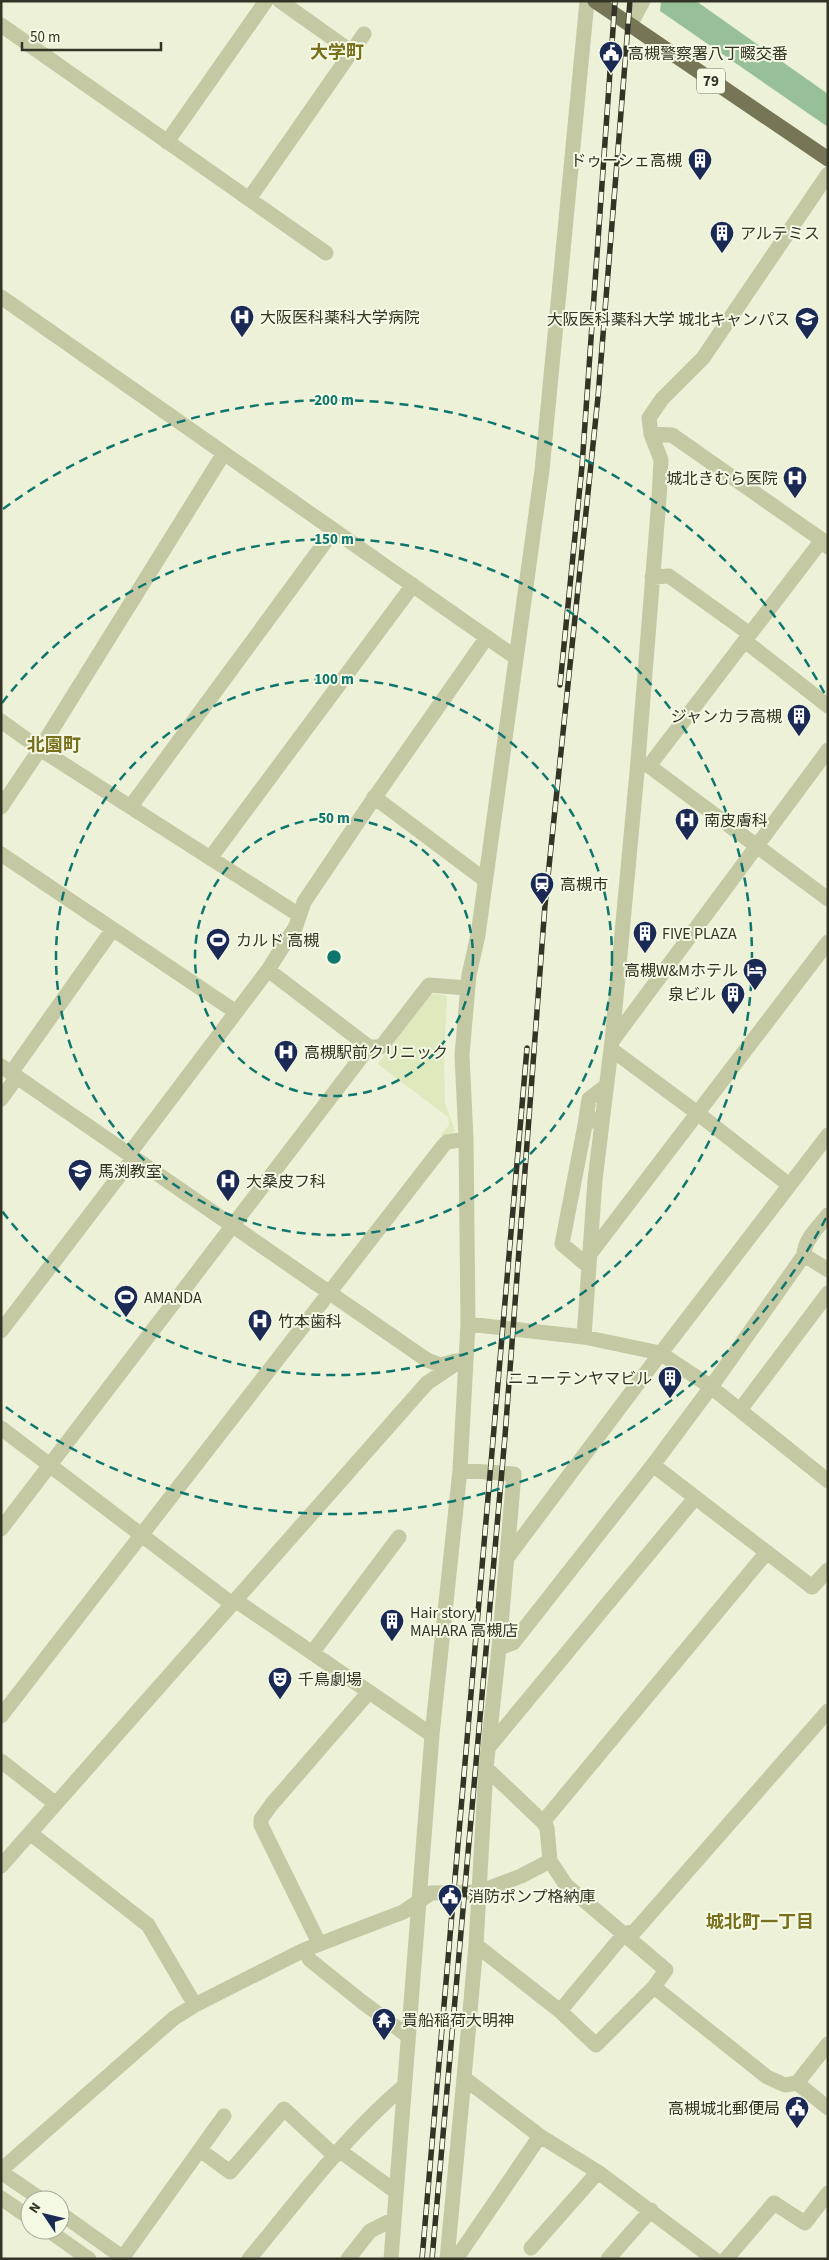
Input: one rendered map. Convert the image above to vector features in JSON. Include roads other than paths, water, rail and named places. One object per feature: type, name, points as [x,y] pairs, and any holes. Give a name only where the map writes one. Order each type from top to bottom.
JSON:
[{"type":"main road","name":"79","points":[[595,1],[828,159]]},
{"type":"street","points":[[167,142],[266,1]]},
{"type":"street","points":[[280,1],[352,52]]},
{"type":"street","points":[[391,2259],[432,1735],[460,1470],[468,1324],[466,1139],[462,1055],[467,988],[486,880],[542,470],[587,1]]},
{"type":"street","points":[[630,25],[643,1]]},
{"type":"street","points":[[1,25],[326,253]]},
{"type":"street","points":[[249,199],[364,34]]},
{"type":"street","points":[[584,1337],[601,1118],[612,1045],[643,763],[652,578],[661,460],[651,434],[649,418],[702,358],[828,174]]},
{"type":"street","points":[[1,297],[515,657]]},
{"type":"street","points":[[643,763],[825,543],[672,435],[651,434]]},
{"type":"street","points":[[1,807],[40,748],[224,453]]},
{"type":"street","points":[[131,806],[334,530]]},
{"type":"street","points":[[652,578],[670,576],[748,638],[828,706]]},
{"type":"street","points":[[212,857],[413,585]]},
{"type":"street","points":[[1,1331],[268,970],[296,926],[304,902],[374,797],[487,637]]},
{"type":"street","points":[[1,721],[40,748],[212,857],[267,896],[274,897],[300,914]]},
{"type":"street","points":[[612,1045],[756,845],[828,750]]},
{"type":"street","points":[[643,763],[828,899]]},
{"type":"street","points":[[374,797],[486,880]]},
{"type":"street","points":[[1,854],[236,1012]]},
{"type":"street","points":[[1,1099],[10,1072],[113,929]]},
{"type":"street","points":[[589,1261],[696,1112],[828,942]]},
{"type":"street","points":[[268,970],[369,1047],[381,1047],[429,985],[467,988]]},
{"type":"street","points":[[612,1045],[789,1185]]},
{"type":"street","points":[[1,1529],[369,1047]]},
{"type":"street","points":[[10,1072],[427,1360],[440,1365],[466,1357]]},
{"type":"street","points":[[589,1261],[562,1244],[589,1099],[606,1086]]},
{"type":"street","points":[[585,1125],[593,1119],[601,1118]]},
{"type":"street","points":[[506,1559],[660,1353],[828,1136]]},
{"type":"street","points":[[1,1716],[443,1146],[447,1142],[466,1139]]},
{"type":"street","points":[[572,1191],[593,1211]]},
{"type":"street","points":[[499,1648],[513,1644],[653,1465],[711,1388],[804,1255],[804,1249],[810,1238],[828,1215]]},
{"type":"street","points":[[804,1255],[828,1270]]},
{"type":"street","points":[[740,1410],[828,1293]]},
{"type":"street","points":[[468,1324],[584,1337],[660,1353],[711,1388],[828,1480]]},
{"type":"street","points":[[1,1866],[427,1384],[466,1357]]},
{"type":"street","points":[[1,1428],[234,1602],[432,1735]]},
{"type":"street","points":[[653,1465],[812,1587],[828,1570]]},
{"type":"street","points":[[447,2259],[476,1945],[486,1768],[499,1648],[514,1474],[460,1470]]},
{"type":"street","points":[[488,1748],[695,1498]]},
{"type":"street","points":[[312,1653],[400,1537]]},
{"type":"street","points":[[543,1822],[766,1552]]},
{"type":"street","points":[[320,1943],[261,1825],[261,1819],[270,1805],[369,1692]]},
{"type":"street","points":[[560,2010],[624,1934],[635,1931],[828,1711]]},
{"type":"street","points":[[1,1761],[56,1804]]},
{"type":"street","points":[[476,1945],[560,2010],[596,2045],[654,1987],[666,1970],[566,1885],[550,1861],[547,1828],[543,1822],[486,1768]]},
{"type":"street","points":[[30,1833],[148,1925],[195,2005]]},
{"type":"street","points":[[28,2190],[1,2171],[174,2018],[195,2005],[304,1950],[403,1912],[430,1893],[479,1892],[521,1876],[550,1861]]},
{"type":"street","points":[[304,1950],[310,1960],[408,2036]]},
{"type":"street","points":[[654,1987],[767,2077],[785,2085],[798,2083],[828,2044]]},
{"type":"street","points":[[464,2078],[540,2136],[598,2172],[651,2210],[714,2259]]},
{"type":"street","points":[[798,2083],[828,2108]]},
{"type":"street","points":[[249,2259],[338,2153],[379,2108],[404,2086]]},
{"type":"street","points":[[200,2150],[230,2172],[284,2109],[338,2153],[396,2192]]},
{"type":"street","points":[[70,2220],[124,2258],[224,2116]]},
{"type":"street","points":[[456,2259],[540,2136]]},
{"type":"street","points":[[531,2248],[598,2172]]},
{"type":"street","points":[[726,2259],[774,2203],[805,2223],[828,2193]]},
{"type":"street","points":[[1,2198],[20,2211]]},
{"type":"street","points":[[608,2259],[651,2210]]},
{"type":"street","points":[[348,2259],[370,2231],[394,2218]]},
{"type":"street","points":[[62,2240],[90,2259]]},
{"type":"railway","points":[[560,685],[582,466],[615,1]]},
{"type":"railway","points":[[432,2259],[505,1436],[545,905],[598,397],[630,1]]},
{"type":"railway","points":[[422,2259],[527,1048]]},
{"type":"place","name":"高槻警察署八丁畷交番","points":[[611,74]]},
{"type":"place","name":"ドゥーシェ高槻","points":[[700,181]]},
{"type":"place","name":"アルテミス","points":[[722,254]]},
{"type":"place","name":"大阪医科薬科大学病院","points":[[242,338]]},
{"type":"place","name":"大阪医科薬科大学 城北キャンパス","points":[[807,340]]},
{"type":"place","name":"城北きむら医院","points":[[795,499]]},
{"type":"place","name":"ジャンカラ高槻","points":[[799,737]]},
{"type":"place","name":"南皮膚科","points":[[687,841]]},
{"type":"place","name":"高槻市","points":[[542,905]]},
{"type":"place","name":"FIVE PLAZA","points":[[645,954]]},
{"type":"place","name":"カルド 高槻","points":[[218,961]]},
{"type":"place","name":"高槻W&Mホテル","points":[[755,991]]},
{"type":"place","name":"泉ビル","points":[[733,1015]]},
{"type":"place","name":"高槻駅前クリニック","points":[[286,1073]]},
{"type":"place","name":"馬渕教室","points":[[80,1192]]},
{"type":"place","name":"大桑皮フ科","points":[[228,1202]]},
{"type":"place","name":"AMANDA","points":[[126,1318]]},
{"type":"place","name":"竹本歯科","points":[[260,1342]]},
{"type":"place","name":"ニューテンヤマビル","points":[[670,1399]]},
{"type":"place","name":"Hair story MAHARA 高槻店","points":[[392,1642]]},
{"type":"place","name":"千鳥劇場","points":[[280,1700]]},
{"type":"place","name":"消防ポンプ格納庫","points":[[450,1917]]},
{"type":"place","name":"貴船稲荷大明神","points":[[384,2041]]},
{"type":"place","name":"高槻城北郵便局","points":[[797,2129]]},
{"type":"district","name":"大学町","points":[[337,52]]},
{"type":"district","name":"北園町","points":[[54,745]]},
{"type":"district","name":"城北町一丁目","points":[[760,1922]]}]
